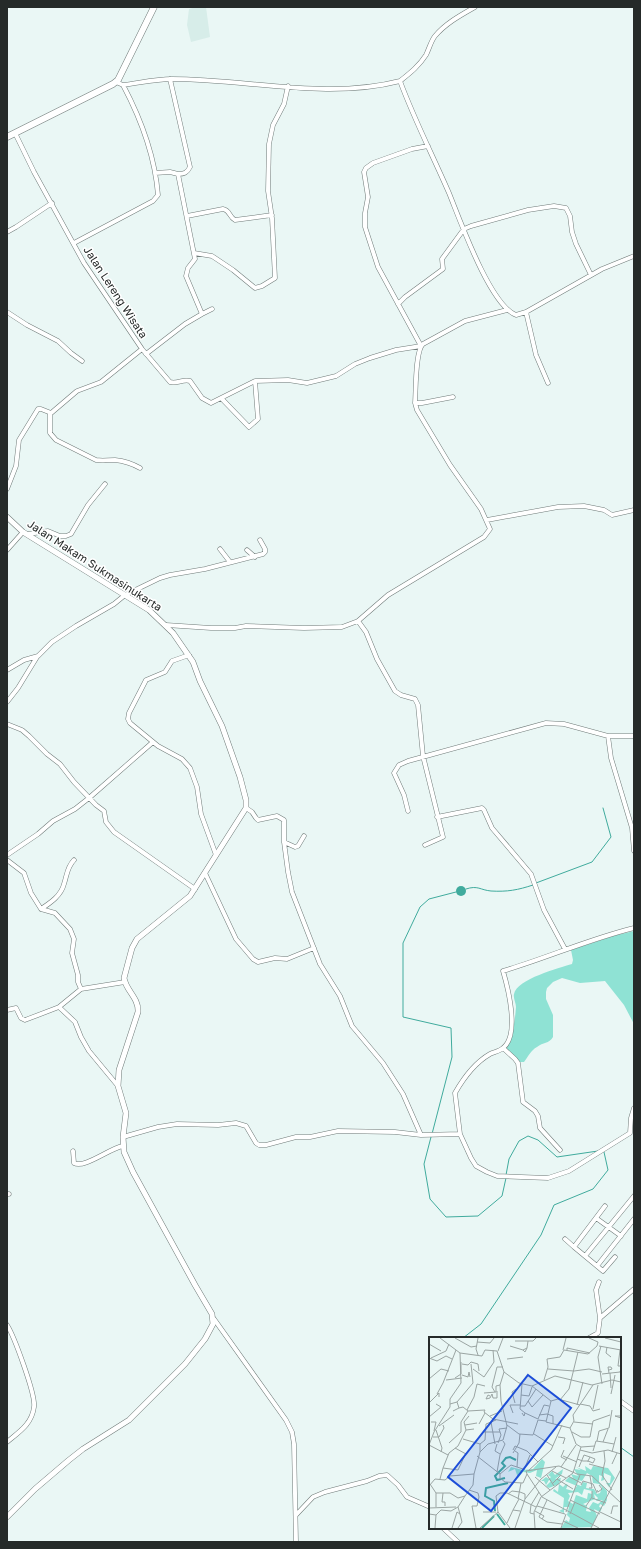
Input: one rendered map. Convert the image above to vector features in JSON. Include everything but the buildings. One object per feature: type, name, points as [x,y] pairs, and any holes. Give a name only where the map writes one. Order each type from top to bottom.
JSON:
[{"type":"main road","points":[[7,137],[88,98],[116,82],[154,7]]},
{"type":"street","points":[[116,82],[123,85],[170,79],[332,89],[372,87],[400,81],[418,67],[432,40],[441,30],[475,7]]},
{"type":"street","points":[[154,173],[170,172],[184,174],[188,172],[190,167],[170,79]]},
{"type":"street","points":[[400,81],[474,254],[489,284],[507,310],[516,315],[526,312],[591,275],[634,256]]},
{"type":"street","points":[[74,243],[155,200],[158,195],[154,173],[138,116],[123,85]]},
{"type":"street","points":[[194,253],[212,256],[233,270],[253,287],[257,288],[273,280],[275,274],[272,215],[268,191],[269,144],[273,124],[284,104],[288,86]]},
{"type":"street","name":"Jalan Lereng Wisata","points":[[15,133],[34,172],[84,263],[142,349],[170,382],[173,383],[185,380],[190,381],[195,387],[197,393],[208,403],[216,402],[222,399]]},
{"type":"street","points":[[166,626],[211,628],[235,628],[246,626],[311,628],[342,627],[358,621],[388,596],[484,537],[490,529],[481,509],[450,465],[419,416],[415,403],[418,356],[421,346],[398,304],[393,298],[378,267],[366,227],[365,213],[368,197],[364,172],[366,168],[373,163],[412,149],[428,146]]},
{"type":"street","points":[[178,174],[188,216],[195,259],[188,268],[186,276],[202,314]]},
{"type":"street","points":[[7,232],[52,203]]},
{"type":"street","points":[[398,304],[405,297],[444,269],[442,259],[464,229],[523,211],[554,206],[566,208],[570,216],[572,232],[576,244],[591,275]]},
{"type":"street","points":[[188,216],[223,209],[227,211],[235,220],[272,215]]},
{"type":"street","points":[[146,354],[185,324],[212,309]]},
{"type":"street","points":[[255,381],[259,417],[252,426],[249,427],[222,399],[255,381],[296,380],[307,383],[336,376],[355,364],[370,358],[396,350],[421,346],[439,334],[465,321],[507,310]]},
{"type":"street","points":[[7,312],[27,325],[58,341],[70,353],[82,361]]},
{"type":"street","points":[[526,312],[536,355],[548,383]]},
{"type":"street","points":[[140,468],[134,464],[118,460],[96,460],[56,440],[50,433],[49,418],[51,412],[77,391],[101,382],[142,349]]},
{"type":"street","points":[[415,403],[454,397]]},
{"type":"street","points":[[7,488],[16,466],[19,440],[38,409],[42,408],[51,412]]},
{"type":"street","points":[[7,550],[25,533],[48,531],[60,536],[69,535],[74,532],[88,505],[105,484]]},
{"type":"street","points":[[487,520],[558,507],[590,506],[612,514],[634,510]]},
{"type":"street","name":"Jalan Makam Sukmasinukarta","points":[[7,517],[25,533],[149,610],[166,626],[189,655],[222,726],[240,777],[245,795],[246,808]]},
{"type":"street","points":[[7,702],[18,688],[38,656],[58,638],[87,619],[114,604],[125,595],[160,578],[255,557],[265,552],[260,540]]},
{"type":"street","points":[[220,549],[230,562]]},
{"type":"street","points":[[247,550],[255,557]]},
{"type":"street","points":[[358,621],[366,632],[377,659],[395,691],[401,695],[413,698],[417,702],[423,756],[443,837],[425,845]]},
{"type":"street","points":[[189,655],[172,661],[165,672],[146,680],[129,713],[128,719],[130,723],[153,742],[182,759],[190,768],[197,787],[201,814],[216,855]]},
{"type":"street","points":[[7,670],[16,664],[38,656]]},
{"type":"street","points":[[408,811],[404,795],[394,773],[397,767],[401,764],[423,756],[546,723],[564,724],[608,736],[634,736]]},
{"type":"street","points":[[7,724],[22,730],[60,764],[74,782],[104,811],[106,822],[114,832],[195,889]]},
{"type":"street","points":[[608,736],[611,758],[632,828],[634,851]]},
{"type":"street","points":[[7,855],[38,834],[53,821],[75,809],[153,742]]},
{"type":"street","points":[[296,1542],[295,1455],[292,1432],[286,1420],[214,1319],[133,1172],[123,1146],[126,1113],[118,1086],[119,1070],[134,1025],[138,1006],[124,978],[130,956],[137,939],[184,901],[195,889],[246,808],[252,812],[258,820],[275,816],[282,818],[285,823],[284,842],[292,892],[320,964],[340,996],[352,1026],[383,1063],[403,1094],[421,1135]]},
{"type":"street","points":[[438,817],[482,808],[484,810],[492,828],[533,879],[544,910],[565,949]]},
{"type":"street","points":[[284,842],[295,847],[298,846],[304,836]]},
{"type":"street","points":[[7,860],[24,873],[31,893],[40,909],[55,913],[70,929],[74,939],[72,953],[78,975],[78,982],[81,989]]},
{"type":"street","points":[[40,909],[52,902],[61,892],[68,869],[74,860]]},
{"type":"street","points":[[205,872],[236,939],[253,959],[258,962],[275,958],[286,959],[314,948]]},
{"type":"street","points":[[634,928],[565,949],[534,962],[503,971],[510,998],[511,1028],[508,1043],[503,1048],[489,1054],[480,1062],[455,1093],[460,1134],[471,1158],[476,1166],[497,1176],[548,1178],[569,1171],[630,1134],[631,1118],[634,1108]]},
{"type":"street","points":[[7,1010],[16,1008],[21,1018],[25,1020],[59,1007],[81,989],[125,982]]},
{"type":"street","points":[[59,1007],[75,1022],[89,1051],[118,1086]]},
{"type":"street","points":[[503,1048],[518,1063],[523,1102],[535,1111],[538,1116],[540,1128],[560,1150]]},
{"type":"street","points":[[123,1137],[158,1127],[190,1123],[218,1125],[236,1123],[244,1124],[248,1128],[253,1140],[262,1145],[296,1137],[310,1137],[338,1131],[395,1132],[421,1135],[460,1134]]},
{"type":"street","points":[[73,1151],[74,1163],[80,1165],[94,1160],[113,1148],[123,1146]]},
{"type":"street","points":[[585,1256],[634,1196]]},
{"type":"street","points":[[574,1247],[605,1206]]},
{"type":"street","points":[[596,1218],[621,1236]]},
{"type":"street","points":[[597,1266],[634,1219]]},
{"type":"street","points":[[565,1239],[603,1271],[615,1257]]},
{"type":"street","points":[[591,1337],[598,1333],[600,1318],[596,1290],[598,1282]]},
{"type":"street","points":[[600,1318],[634,1289]]},
{"type":"street","points":[[7,1517],[35,1489],[69,1460],[83,1449],[120,1427],[141,1409],[185,1364],[199,1347],[209,1332],[214,1319]]},
{"type":"street","points":[[7,1325],[18,1347],[35,1403],[30,1419],[25,1428],[7,1442]]},
{"type":"street","points":[[621,1402],[634,1411]]},
{"type":"street","points":[[296,1515],[314,1497],[325,1492],[367,1481],[379,1476],[388,1475],[398,1484],[407,1497],[429,1507]]},
{"type":"street","points":[[444,1529],[458,1542]]},
{"type":"shaded area","points":[[206,7],[210,37],[191,42],[187,25],[189,9]]},
{"type":"shaded area","points":[[459,886],[463,886],[466,891],[463,896],[459,896],[456,893],[456,889]]},
{"type":"shaded area","points":[[634,931],[634,1024],[624,1005],[605,981],[580,983],[562,978],[553,982],[547,988],[546,992],[546,999],[553,1015],[553,1037],[550,1041],[539,1045],[533,1050],[524,1062],[520,1062],[506,1048],[513,1028],[516,1007],[514,994],[517,989],[530,979],[572,964],[573,960],[571,950],[613,936]]},
{"type":"waterway","points":[[536,883],[592,862],[611,837],[603,808]]},
{"type":"waterway","points":[[466,889],[476,888],[491,891],[502,891],[533,885]]},
{"type":"waterway","points":[[432,1134],[452,1057],[451,1028],[403,1017],[403,943],[420,907],[429,899],[456,892]]},
{"type":"waterway","points":[[506,1175],[509,1159],[519,1141],[528,1136],[538,1140],[557,1157],[598,1151]]},
{"type":"waterway","points":[[431,1137],[424,1164],[430,1199],[446,1217],[478,1216],[502,1196],[506,1178]]},
{"type":"waterway","points":[[464,1337],[481,1324],[541,1235],[554,1205],[593,1189],[608,1170],[604,1152]]},
{"type":"waterway","points":[[621,1448],[634,1457]]}]
